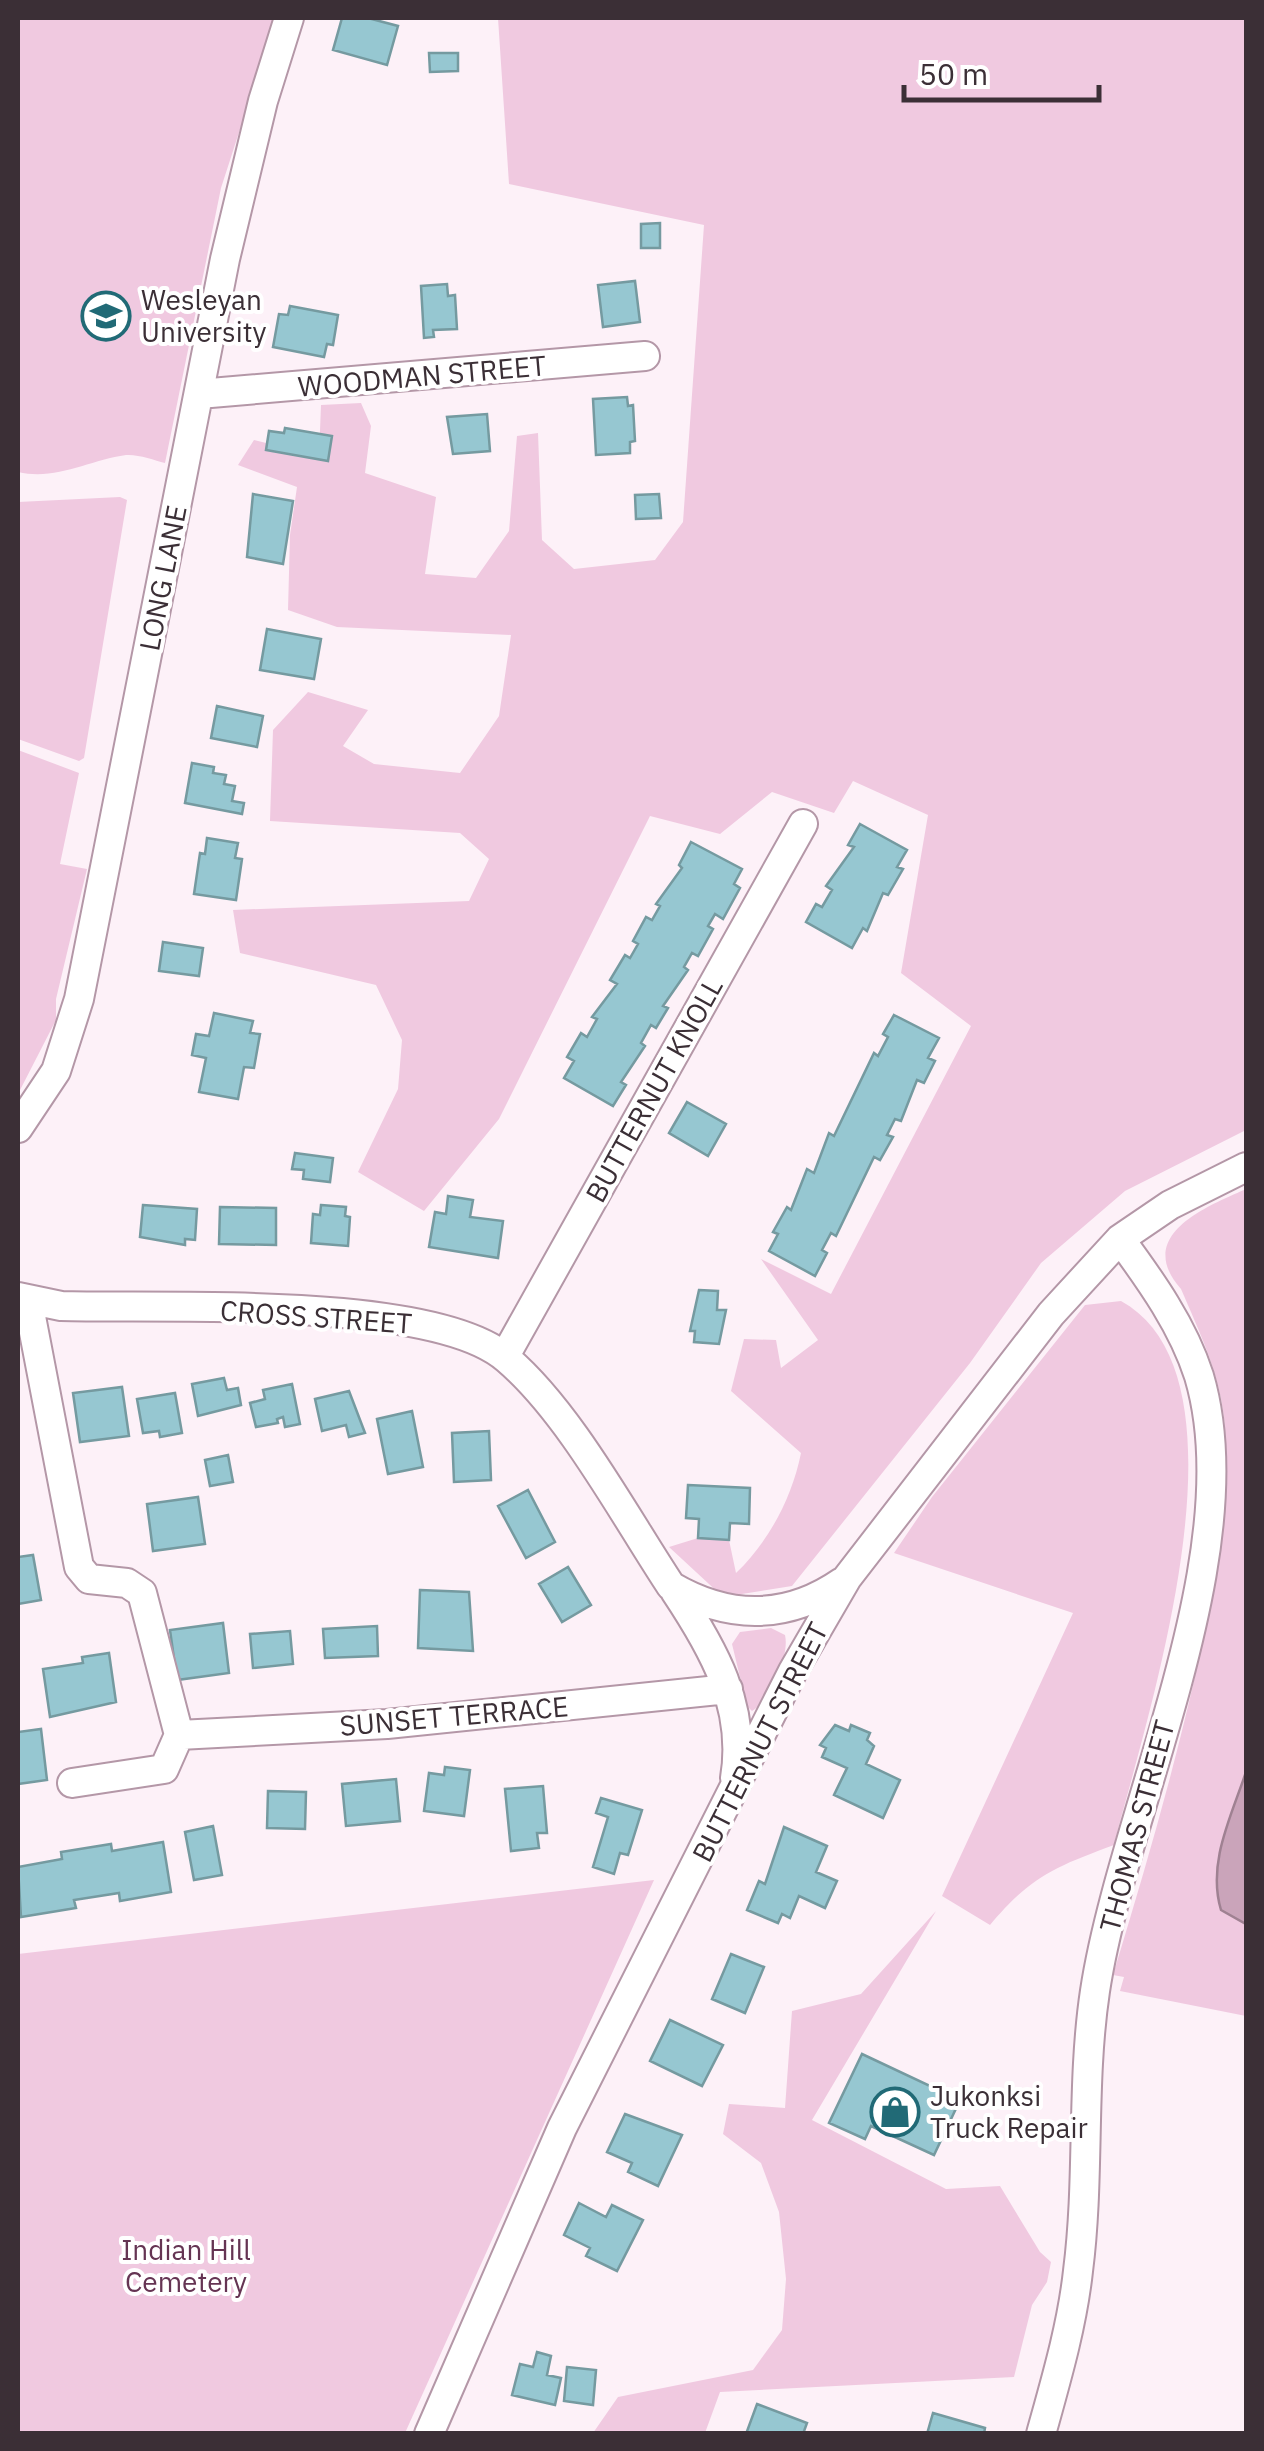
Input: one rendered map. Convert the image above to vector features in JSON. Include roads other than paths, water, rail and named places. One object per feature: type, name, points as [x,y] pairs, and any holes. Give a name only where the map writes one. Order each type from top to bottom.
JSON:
[{"type":"street","name":"LONG LANE","points":[[18,1128],[56,1071],[79,1000],[244,174],[289,18]]},
{"type":"street","name":"WOODMAN STREET","points":[[199,394],[645,356]]},
{"type":"street","name":"BUTTERNUT KNOLL","points":[[504,1356],[802,824]]},
{"type":"street","name":"BUTTERNUT STREET","points":[[428,2434],[562,2128],[794,1671],[848,1578],[1051,1314],[1120,1239],[1170,1204],[1246,1167]]},
{"type":"street","name":"THOMAS STREET","points":[[1041,2434],[1072,2315],[1079,2267],[1084,2104],[1095,1989],[1189,1626],[1208,1512],[1210,1463],[1198,1376],[1154,1286],[1120,1239]]},
{"type":"street","name":"CROSS STREET","points":[[23,1299],[61,1306],[394,1318],[471,1336],[504,1356],[552,1407],[714,1656],[728,1689],[739,1751],[727,1806]]},
{"type":"street","points":[[23,1299],[79,1566],[89,1579],[128,1584],[142,1593],[180,1735],[164,1769],[72,1783]]},
{"type":"street","points":[[671,1586],[697,1601],[760,1611],[793,1609],[848,1578]]},
{"type":"street","name":"SUNSET TERRACE","points":[[180,1735],[405,1722],[728,1689]]},
{"type":"place","name":"Wesleyan University","points":[[106,316]]},
{"type":"place","name":"Jukonksi Truck Repair","points":[[895,2112]]},
{"type":"park label","name":"Indian Hill Cemetery","points":[[186,2266]]}]
